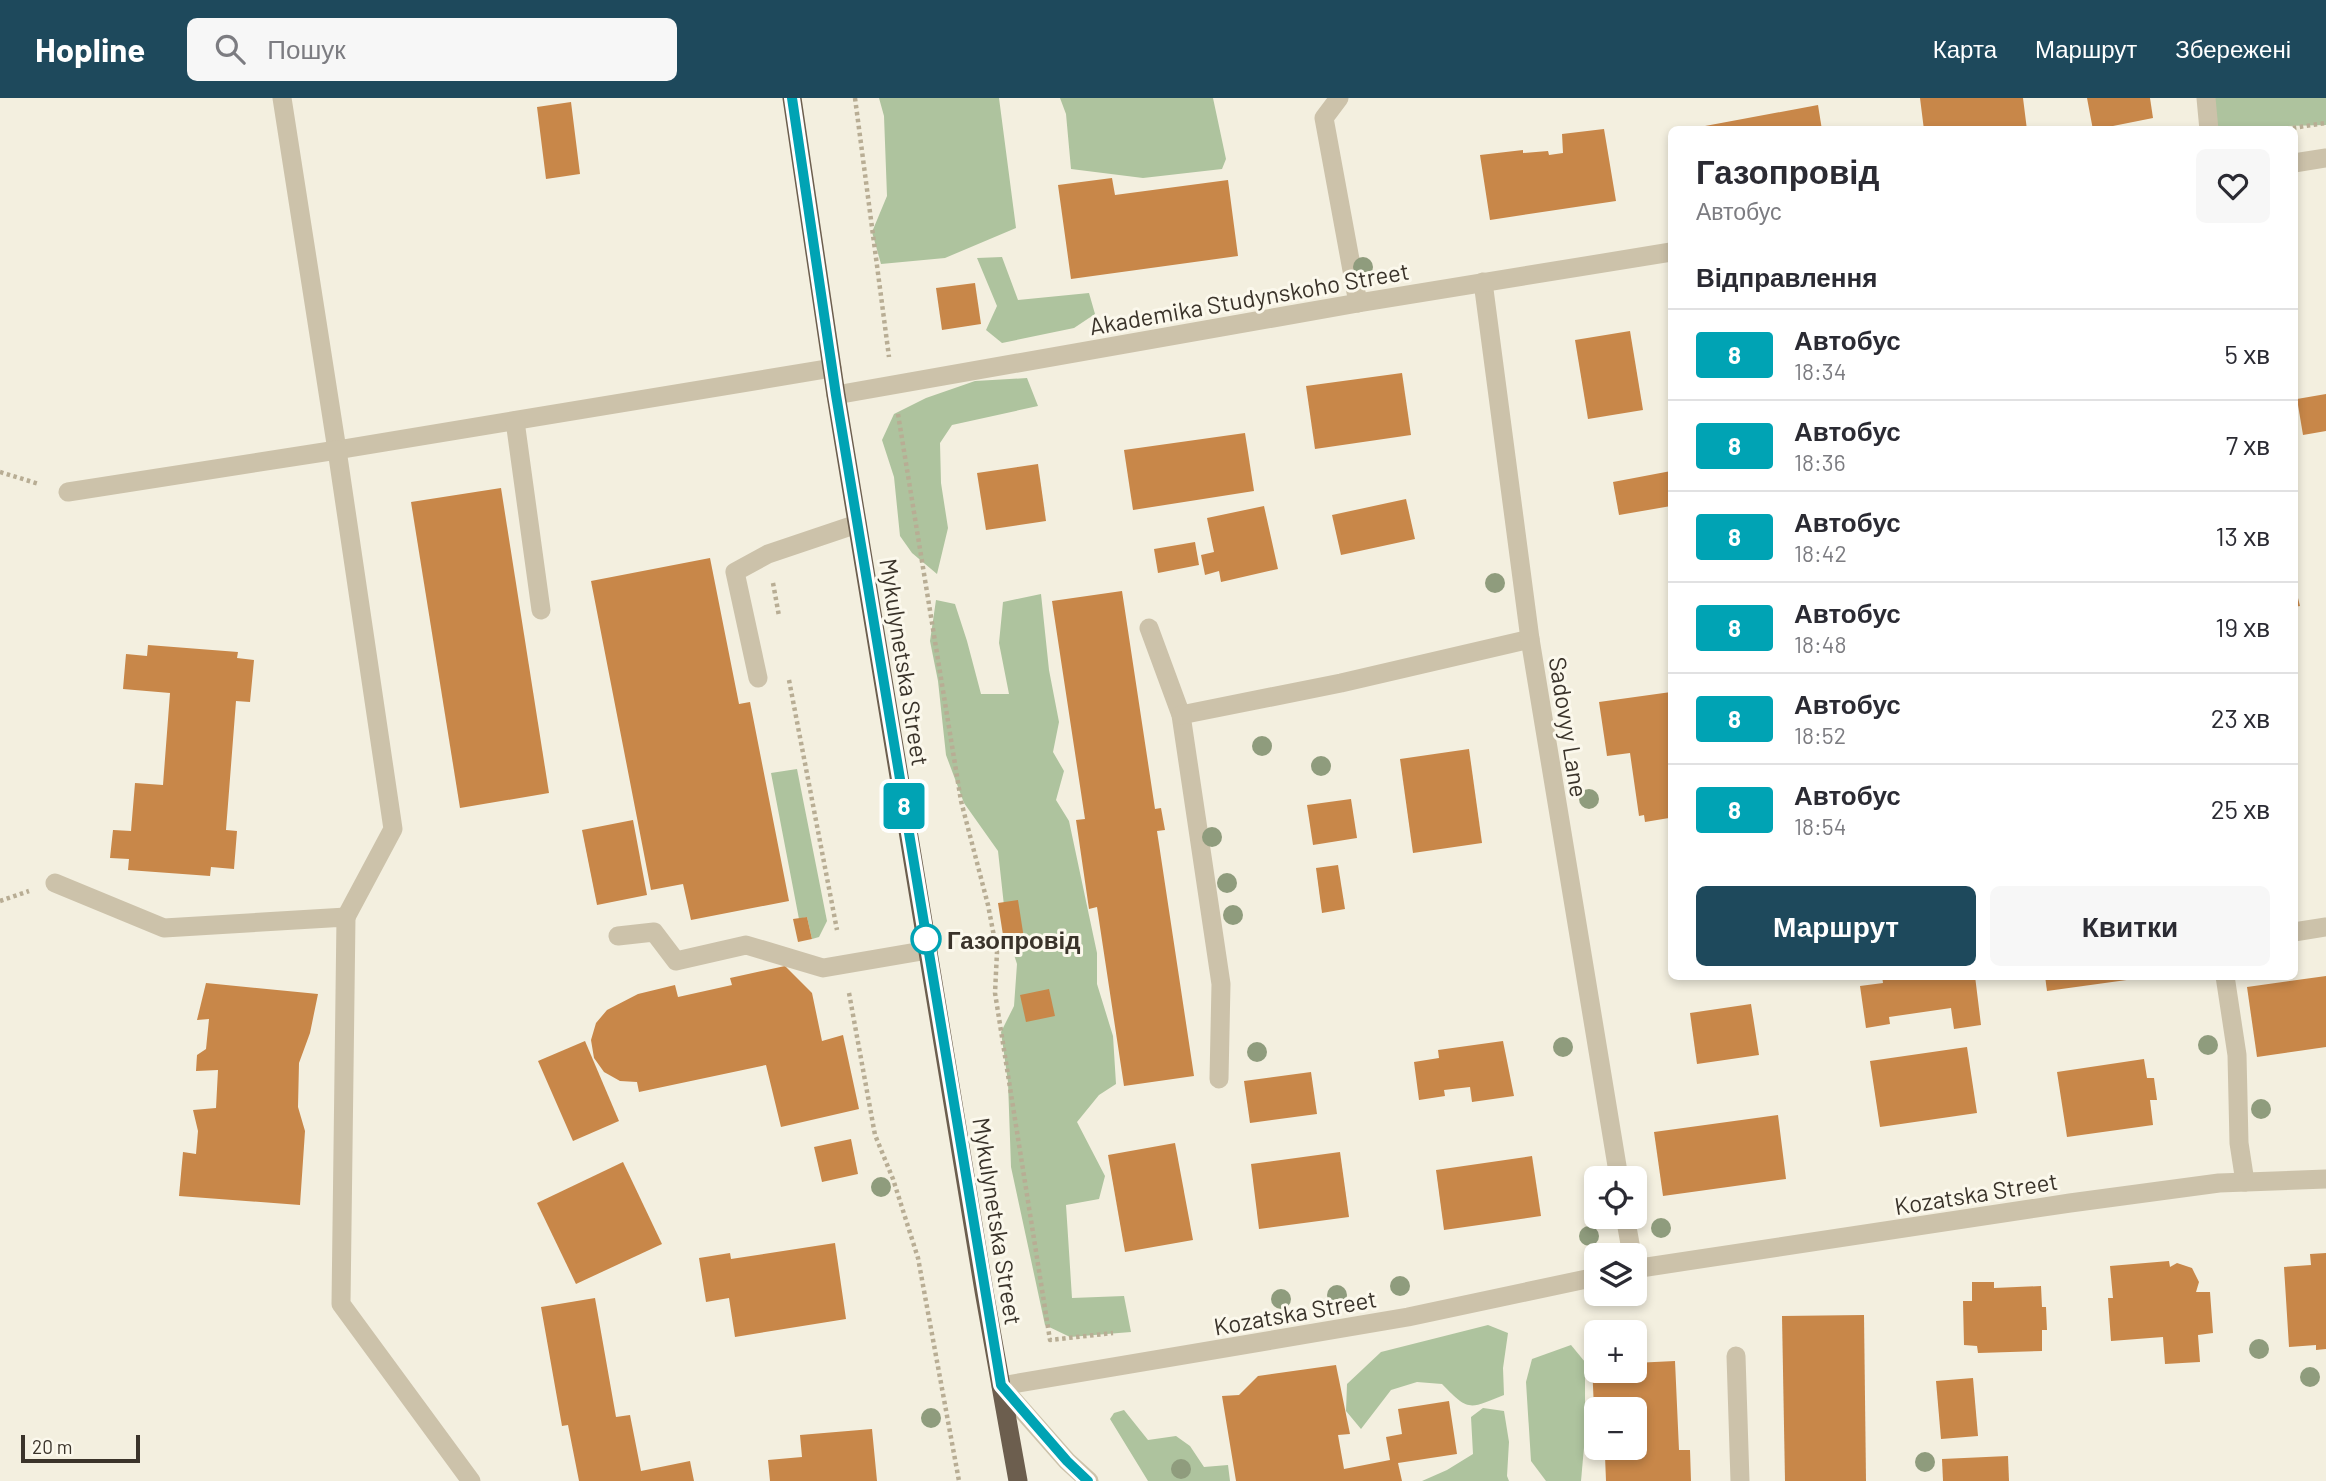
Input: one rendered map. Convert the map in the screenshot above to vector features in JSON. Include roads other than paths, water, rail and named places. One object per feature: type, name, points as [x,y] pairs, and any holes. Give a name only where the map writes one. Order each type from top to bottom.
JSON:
[{"type":"highway","name":"Mykulynetska Street","points":[[792,98],[857,524],[1018,1481]]},
{"type":"street","points":[[282,98],[393,829],[346,917],[341,1304],[471,1481]]},
{"type":"street","points":[[1339,98],[1324,118],[1358,303]]},
{"type":"street","points":[[2206,98],[2209,126]]},
{"type":"street","points":[[2298,162],[2326,159]]},
{"type":"street","name":"Akademika Studynskoho Street","points":[[836,395],[1358,303],[1668,252]]},
{"type":"street","name":"Sadovyy Lane","points":[[1483,282],[1530,639],[1617,1166]]},
{"type":"street","points":[[68,492],[832,368]]},
{"type":"street","points":[[515,421],[541,610]]},
{"type":"street","points":[[758,678],[735,572],[768,554],[857,524]]},
{"type":"street","points":[[1149,628],[1181,715],[1221,984],[1219,1079]]},
{"type":"street","points":[[1181,715],[1341,683],[1530,639]]},
{"type":"street","points":[[55,883],[164,928],[346,917]]},
{"type":"street","points":[[2298,931],[2326,927]]},
{"type":"street","points":[[618,936],[654,932],[676,961],[746,945],[822,968],[928,950]]},
{"type":"street","points":[[2226,980],[2237,1055],[2239,1143],[2245,1182]]},
{"type":"street","name":"Kozatska Street","points":[[1647,1267],[2070,1203],[2219,1184],[2326,1179]]},
{"type":"street","name":"Kozatska Street","points":[[1001,1385],[1408,1318],[1584,1280]]},
{"type":"street","points":[[1736,1356],[1740,1481]]},
{"type":"street","points":[[1001,1385],[1067,1461],[1088,1481]]},
{"type":"place","name":"Газопровід","points":[[926,939]]}]
